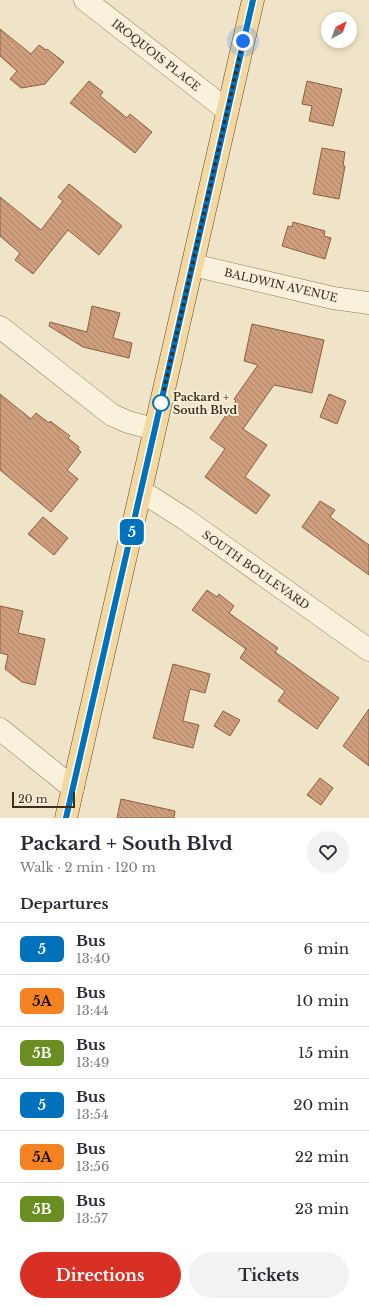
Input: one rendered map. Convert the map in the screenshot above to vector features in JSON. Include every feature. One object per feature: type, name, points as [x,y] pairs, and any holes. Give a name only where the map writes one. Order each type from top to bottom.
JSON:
[{"type":"main road","points":[[66,818],[253,0]]},
{"type":"street","name":"IROQUOIS PLACE","points":[[85,0],[227,110]]},
{"type":"street","name":"BALDWIN AVENUE","points":[[193,265],[333,298],[369,303]]},
{"type":"street","points":[[0,327],[103,408],[128,422],[154,429]]},
{"type":"street","name":"SOUTH BOULEVARD","points":[[141,491],[185,519],[369,650]]},
{"type":"street","points":[[0,729],[73,788]]},
{"type":"building","points":[[0,29],[31,54],[39,45],[64,62],[45,84],[21,88],[10,79],[17,71],[0,56]]},
{"type":"building","points":[[89,81],[103,92],[100,96],[127,118],[130,114],[152,132],[135,153],[70,103]]},
{"type":"building","points":[[307,81],[342,89],[333,126],[309,121],[312,106],[302,104]]},
{"type":"building","points":[[322,148],[345,152],[343,166],[345,166],[339,199],[313,194]]},
{"type":"building","points":[[69,184],[122,226],[99,255],[68,230],[33,274],[15,260],[20,253],[0,236],[0,197],[41,230],[63,201],[58,197]]},
{"type":"building","points":[[293,222],[325,231],[324,236],[331,238],[325,259],[282,246],[288,226],[292,227]]},
{"type":"building","points":[[92,306],[120,313],[113,338],[132,343],[129,358],[83,347],[49,326],[50,322],[87,332]]},
{"type":"building","points":[[252,324],[324,340],[312,393],[274,385],[243,429],[267,445],[245,477],[270,495],[256,514],[205,477],[225,449],[210,438],[236,401],[234,399],[258,365],[244,361]]},
{"type":"building","points":[[0,394],[31,419],[36,413],[49,423],[50,421],[70,436],[68,438],[79,447],[78,449],[81,452],[67,470],[78,479],[51,512],[0,470]]},
{"type":"building","points":[[329,394],[346,401],[337,424],[320,417]]},
{"type":"building","points":[[320,501],[335,510],[330,517],[369,545],[369,575],[302,527]]},
{"type":"building","points":[[43,517],[68,538],[54,555],[28,534]]},
{"type":"building","points":[[207,590],[217,597],[219,594],[234,606],[229,613],[278,648],[275,652],[339,698],[317,729],[278,701],[285,691],[240,658],[246,649],[192,610]]},
{"type":"building","points":[[0,606],[23,611],[18,633],[45,639],[35,685],[22,682],[5,669],[8,655],[0,653]]},
{"type":"building","points":[[173,664],[210,674],[205,693],[190,689],[183,721],[199,725],[193,748],[153,738]]},
{"type":"building","points":[[369,709],[369,766],[343,746]]},
{"type":"building","points":[[223,711],[240,720],[230,736],[214,726]]},
{"type":"building","points":[[320,778],[333,788],[321,805],[307,795]]},
{"type":"building","points":[[121,799],[175,811],[174,818],[117,818]]},
{"type":"bus line","name":"5","points":[[66,818],[253,0]]},
{"type":"place","name":"Packard + South Blvd","points":[[161,403]]},
{"type":"route","points":[[161,403],[243,41]]}]
